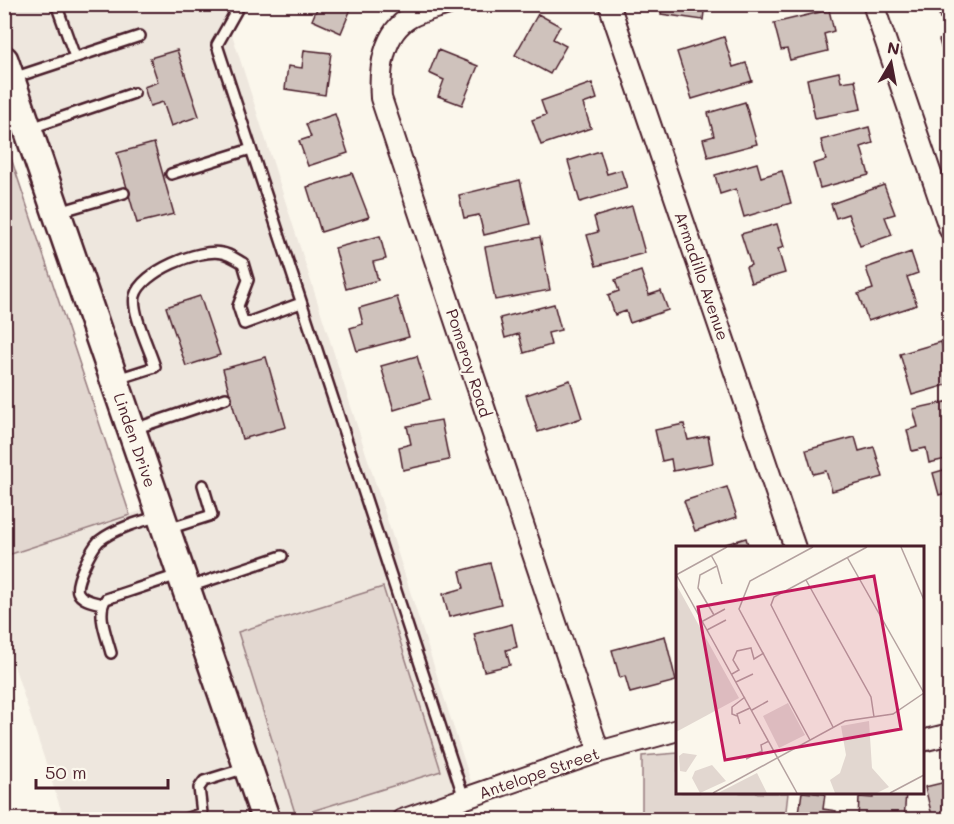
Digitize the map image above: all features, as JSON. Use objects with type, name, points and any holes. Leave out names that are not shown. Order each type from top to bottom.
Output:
[{"type":"street","name":"Pomeroy Road","points":[[448,4],[411,17],[391,39],[383,57],[379,76],[381,98],[599,752]]},
{"type":"street","name":"Armadillo Avenue","points":[[609,4],[794,546]]},
{"type":"street","points":[[873,4],[950,230]]},
{"type":"street","name":"Linden Drive","points":[[8,69],[266,819]]},
{"type":"street","name":"Antelope Street","points":[[402,819],[599,752],[676,731]]},
{"type":"street","points":[[924,740],[950,734]]},
{"type":"lane","points":[[56,4],[75,57]]},
{"type":"lane","points":[[240,4],[217,45],[464,798]]},
{"type":"lane","points":[[8,69],[75,57],[140,36]]},
{"type":"lane","points":[[28,129],[134,93]]},
{"type":"lane","points":[[171,174],[251,149]]},
{"type":"lane","points":[[57,213],[124,194]]},
{"type":"lane","points":[[115,380],[155,367],[134,306],[140,285],[164,267],[197,255],[220,252],[243,263],[248,280],[238,306],[244,324],[301,303]]},
{"type":"lane","points":[[132,430],[226,398]]},
{"type":"lane","points":[[102,604],[83,598],[78,593],[77,587],[88,556],[98,543],[136,522],[164,523],[212,515],[203,485]]},
{"type":"lane","points":[[111,653],[102,614],[102,604],[106,598],[282,556]]},
{"type":"lane","points":[[182,819],[202,813],[199,799],[200,788],[204,781],[248,767]]},
{"type":"shaded area","points":[[4,5],[237,5],[229,25],[479,807],[435,819],[276,819],[5,32]]},
{"type":"shaded area","points":[[4,137],[130,515],[5,556],[4,556]]},
{"type":"shaded area","points":[[149,508],[256,819],[64,819],[5,638],[4,556]]},
{"type":"shaded area","points":[[383,587],[441,771],[296,816],[238,632]]},
{"type":"shaded area","points":[[676,753],[676,794],[788,794],[785,819],[642,819],[642,756]]},
{"type":"building","points":[[319,4],[353,4],[341,33],[312,20]]},
{"type":"building","points":[[663,4],[705,4],[703,20],[661,14]]},
{"type":"building","points":[[937,4],[950,4],[950,16],[940,18]]},
{"type":"building","points":[[829,10],[834,31],[824,34],[828,51],[790,60],[787,49],[781,50],[774,23]]},
{"type":"building","points":[[538,14],[560,26],[553,39],[566,46],[550,74],[515,55]]},
{"type":"building","points":[[724,37],[733,67],[746,63],[752,81],[692,99],[677,52]]},
{"type":"building","points":[[950,37],[950,78],[939,40]]},
{"type":"building","points":[[177,50],[199,116],[171,126],[163,102],[150,106],[144,87],[158,82],[150,58]]},
{"type":"building","points":[[304,50],[331,53],[325,95],[285,89],[288,66],[302,68]]},
{"type":"building","points":[[438,50],[478,66],[462,105],[438,96],[444,80],[429,73]]},
{"type":"building","points":[[839,72],[841,82],[855,80],[861,109],[815,118],[807,79]]},
{"type":"building","points":[[592,83],[597,99],[583,104],[591,128],[541,145],[532,120],[546,115],[541,101]]},
{"type":"building","points":[[745,102],[757,144],[708,157],[703,139],[714,136],[708,113]]},
{"type":"building","points":[[335,114],[348,153],[308,166],[299,141],[311,137],[306,124]]},
{"type":"building","points":[[869,127],[873,143],[861,147],[869,175],[820,188],[813,164],[826,160],[821,140]]},
{"type":"building","points":[[154,143],[174,214],[137,223],[117,153]]},
{"type":"building","points":[[600,151],[607,174],[621,170],[627,188],[580,202],[568,161]]},
{"type":"building","points":[[757,163],[761,177],[782,171],[791,203],[744,217],[736,189],[720,194],[715,175]]},
{"type":"building","points":[[352,173],[369,217],[321,232],[307,187]]},
{"type":"building","points":[[520,180],[530,224],[484,235],[479,215],[464,218],[459,195]]},
{"type":"building","points":[[884,185],[895,214],[885,217],[892,235],[860,246],[848,214],[836,218],[831,204]]},
{"type":"building","points":[[632,206],[645,253],[596,266],[587,235],[598,232],[594,217]]},
{"type":"building","points":[[777,224],[784,247],[778,249],[785,273],[751,283],[746,267],[751,265],[741,234]]},
{"type":"building","points":[[380,236],[386,259],[373,262],[378,280],[346,289],[335,248]]},
{"type":"building","points":[[540,237],[550,290],[495,300],[485,247]]},
{"type":"building","points":[[911,252],[918,273],[907,277],[917,305],[868,321],[858,294],[873,289],[866,268]]},
{"type":"building","points":[[641,271],[649,295],[661,291],[668,310],[630,323],[626,311],[615,315],[608,295],[619,291],[615,280]]},
{"type":"building","points":[[200,296],[220,355],[186,366],[166,307]]},
{"type":"building","points":[[397,297],[409,337],[357,351],[350,328],[363,324],[359,308]]},
{"type":"building","points":[[554,304],[561,330],[548,333],[551,345],[524,353],[519,334],[505,338],[500,318]]},
{"type":"building","points":[[941,342],[950,368],[950,384],[912,395],[900,354]]},
{"type":"building","points":[[417,356],[430,399],[394,410],[381,366]]},
{"type":"building","points":[[266,357],[286,427],[242,439],[223,369]]},
{"type":"building","points":[[570,380],[582,418],[538,432],[526,395]]},
{"type":"building","points":[[950,401],[950,458],[929,463],[926,448],[912,451],[907,430],[918,427],[913,409]]},
{"type":"building","points":[[441,420],[449,460],[403,470],[399,447],[411,444],[407,426]]},
{"type":"building","points":[[684,424],[688,440],[708,436],[713,463],[673,471],[671,459],[662,461],[655,430]]},
{"type":"building","points":[[855,437],[859,451],[874,447],[883,477],[832,491],[826,471],[813,474],[806,450]]},
{"type":"building","points":[[950,468],[950,492],[939,495],[933,473]]},
{"type":"building","points":[[727,487],[737,517],[695,531],[684,501]]},
{"type":"building","points":[[746,538],[748,546],[720,546]]},
{"type":"building","points":[[490,563],[501,604],[449,617],[443,594],[464,588],[460,571]]},
{"type":"building","points":[[512,624],[517,647],[506,650],[510,665],[484,671],[474,634]]},
{"type":"building","points":[[665,636],[676,681],[630,693],[625,676],[620,678],[612,650]]},
{"type":"building","points":[[950,781],[950,820],[933,820],[925,787]]},
{"type":"building","points":[[802,794],[825,794],[823,809],[836,811],[835,820],[798,820]]},
{"type":"building","points":[[874,794],[906,794],[904,820],[858,820],[859,797],[873,798]]}]
